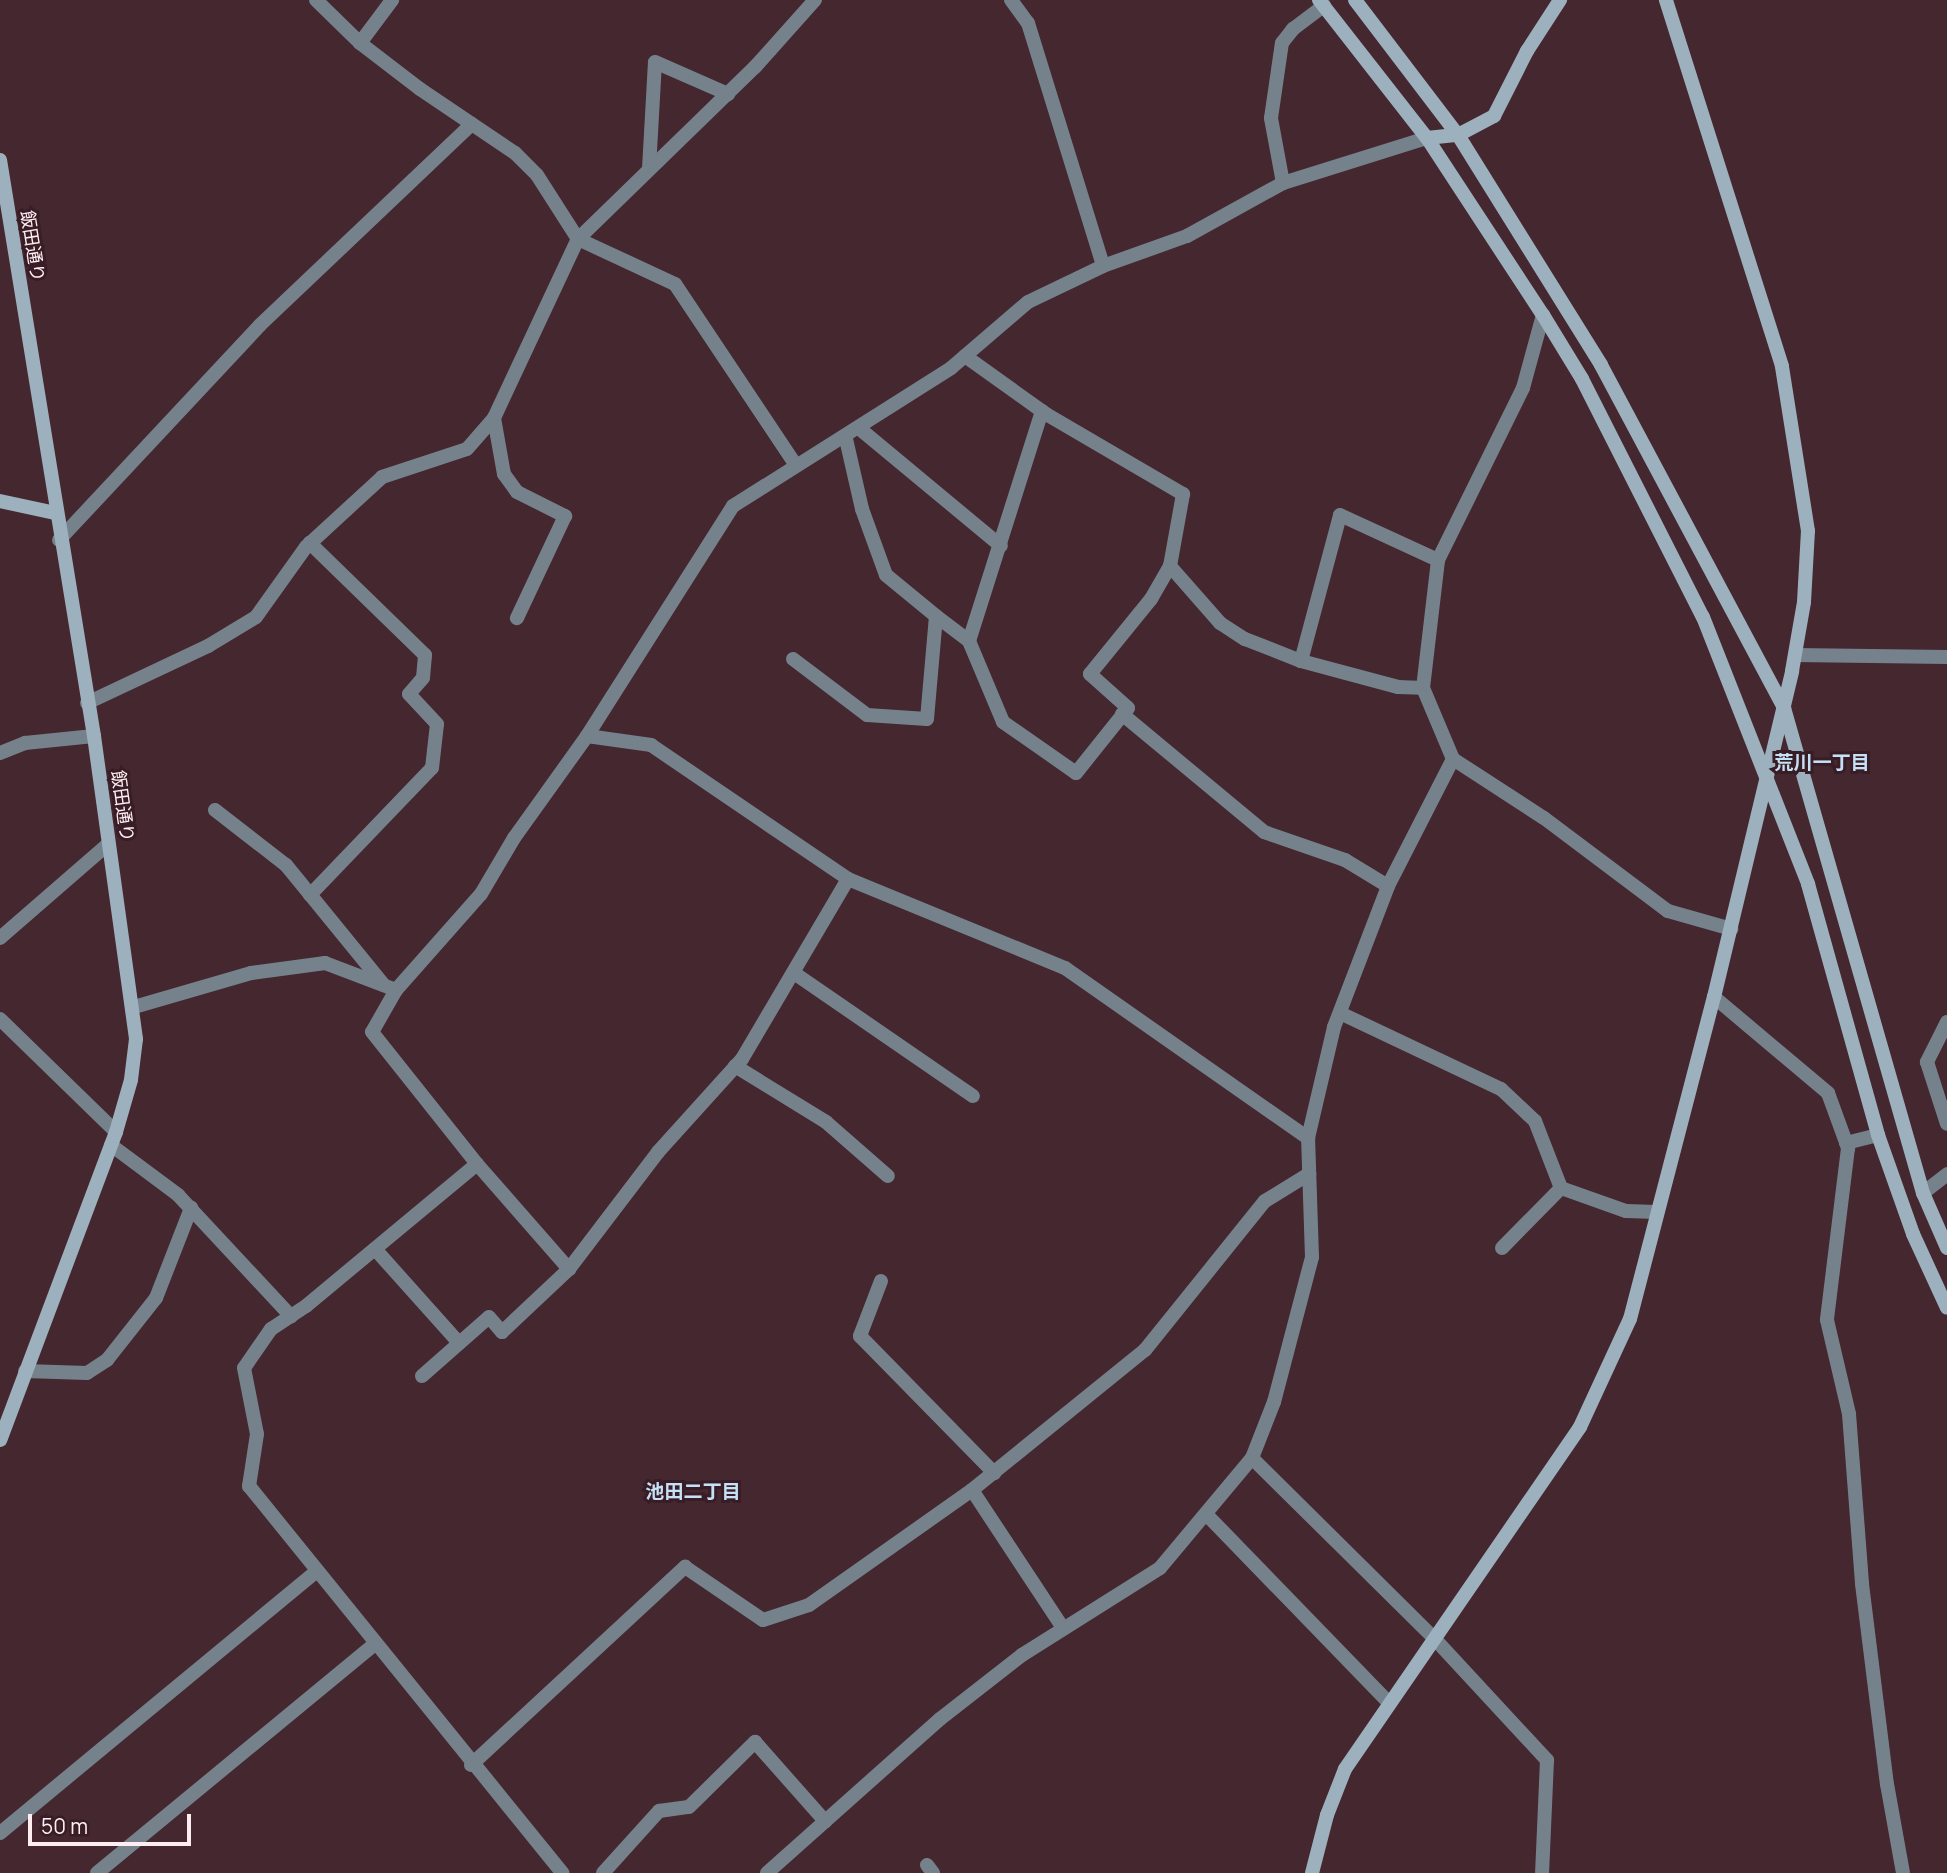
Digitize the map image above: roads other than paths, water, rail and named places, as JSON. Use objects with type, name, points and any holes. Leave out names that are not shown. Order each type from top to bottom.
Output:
[{"type":"street","points":[[316,0],[360,43],[515,153],[537,175],[578,239],[675,284],[795,464]]},
{"type":"street","points":[[360,43],[391,0]]},
{"type":"street","points":[[87,703],[208,646],[256,617],[310,543],[382,477],[467,449],[494,418],[578,239],[728,94],[815,0]]},
{"type":"street","points":[[1011,0],[1028,23],[1103,266]]},
{"type":"street","points":[[1355,0],[1458,135],[1601,365],[1784,708],[1923,1193],[1947,1248]]},
{"type":"street","points":[[569,1269],[477,1164],[372,1031],[390,988],[481,894],[514,838],[587,736],[733,506],[795,464],[846,439],[965,356],[1028,302],[1103,266],[1186,236],[1283,183],[1427,138],[1458,135],[1494,116],[1527,51],[1560,0]]},
{"type":"street","points":[[1312,1873],[1345,1769],[1388,1702],[1580,1427],[1630,1319],[1731,929],[1795,655],[1808,531],[1782,366],[1666,0]]},
{"type":"street","points":[[1283,183],[1271,118],[1282,43],[1293,29],[1322,3],[1427,138],[1583,379],[1703,617],[1767,771],[1808,884],[1878,1135],[1913,1234],[1947,1308]]},
{"type":"street","points":[[649,169],[655,62],[728,94]]},
{"type":"street","points":[[59,540],[260,325],[472,124]]},
{"type":"street","name":"飯田通り","points":[[0,160],[59,540],[94,736],[134,1007],[131,1080],[114,1138],[0,1440]]},
{"type":"street","points":[[1543,315],[1523,388],[1438,560],[1423,688],[1452,759],[1544,818],[1668,911],[1731,929]]},
{"type":"street","points":[[846,439],[862,509],[886,575],[969,641],[1003,722],[1076,773],[1128,708],[1090,674],[1151,599],[1170,566],[1183,494],[1042,411],[965,356]]},
{"type":"street","points":[[969,641],[1042,411]]},
{"type":"street","points":[[494,418],[504,474],[517,492],[565,516],[517,618]]},
{"type":"street","points":[[860,429],[1001,546]]},
{"type":"street","points":[[0,501],[55,513]]},
{"type":"street","points":[[1301,661],[1340,515],[1438,560]]},
{"type":"street","points":[[310,543],[425,655],[423,678],[410,694],[438,724],[432,768],[310,895]]},
{"type":"street","points":[[1170,566],[1220,623],[1245,639],[1301,661],[1398,687],[1423,688]]},
{"type":"street","points":[[793,659],[867,715],[927,719],[936,616]]},
{"type":"street","points":[[1795,655],[1947,657]]},
{"type":"street","points":[[1122,714],[1264,832],[1345,860],[1388,886]]},
{"type":"street","points":[[0,752],[25,743],[94,736]]},
{"type":"street","points":[[587,736],[651,745],[848,879],[1065,968],[1308,1138]]},
{"type":"street","points":[[766,1873],[940,1719],[1063,1628],[1160,1568],[1252,1458],[1274,1402],[1312,1257],[1308,1138],[1340,1013],[1388,886],[1452,759]]},
{"type":"street","points":[[215,810],[286,865],[390,988]]},
{"type":"street","points":[[0,938],[108,844]]},
{"type":"street","points":[[422,1376],[489,1317],[502,1332],[569,1269],[658,1152],[735,1066],[794,973],[848,879]]},
{"type":"street","points":[[134,1007],[251,973],[325,963],[390,988]]},
{"type":"street","points":[[794,973],[973,1096]]},
{"type":"street","points":[[1714,997],[1828,1093],[1846,1143],[1827,1320],[1849,1414],[1862,1584],[1887,1784],[1904,1873]]},
{"type":"street","points":[[1340,1013],[1502,1088],[1535,1121],[1561,1188],[1626,1211],[1656,1212]]},
{"type":"street","points":[[0,1019],[114,1138],[191,1208],[291,1316]]},
{"type":"street","points":[[1947,1022],[1927,1062],[1947,1124]]},
{"type":"street","points":[[735,1066],[826,1122],[888,1176]]},
{"type":"street","points":[[1846,1143],[1878,1135]]},
{"type":"street","points":[[477,1164],[375,1249],[271,1329],[244,1368],[257,1434],[249,1486],[471,1765],[562,1873]]},
{"type":"street","points":[[471,1765],[685,1567],[763,1620],[808,1605],[972,1490],[1145,1350],[1265,1201],[1309,1174]]},
{"type":"street","points":[[1923,1193],[1947,1174]]},
{"type":"street","points":[[1502,1248],[1561,1188]]},
{"type":"street","points":[[26,1371],[87,1373],[107,1360],[156,1298],[191,1208]]},
{"type":"street","points":[[375,1249],[459,1343]]},
{"type":"street","points":[[881,1281],[860,1336],[994,1473]]},
{"type":"street","points":[[1252,1458],[1433,1637],[1547,1760],[1542,1873]]},
{"type":"street","points":[[972,1490],[1063,1628]]},
{"type":"street","points":[[1206,1514],[1388,1702]]},
{"type":"street","points":[[0,1833],[317,1571]]},
{"type":"street","points":[[97,1873],[375,1644]]},
{"type":"street","points":[[603,1873],[659,1811],[689,1807],[755,1742],[825,1821]]},
{"type":"district","name":"荒川一丁目","points":[[1822,763]]},
{"type":"district","name":"池田二丁目","points":[[693,1492]]}]
